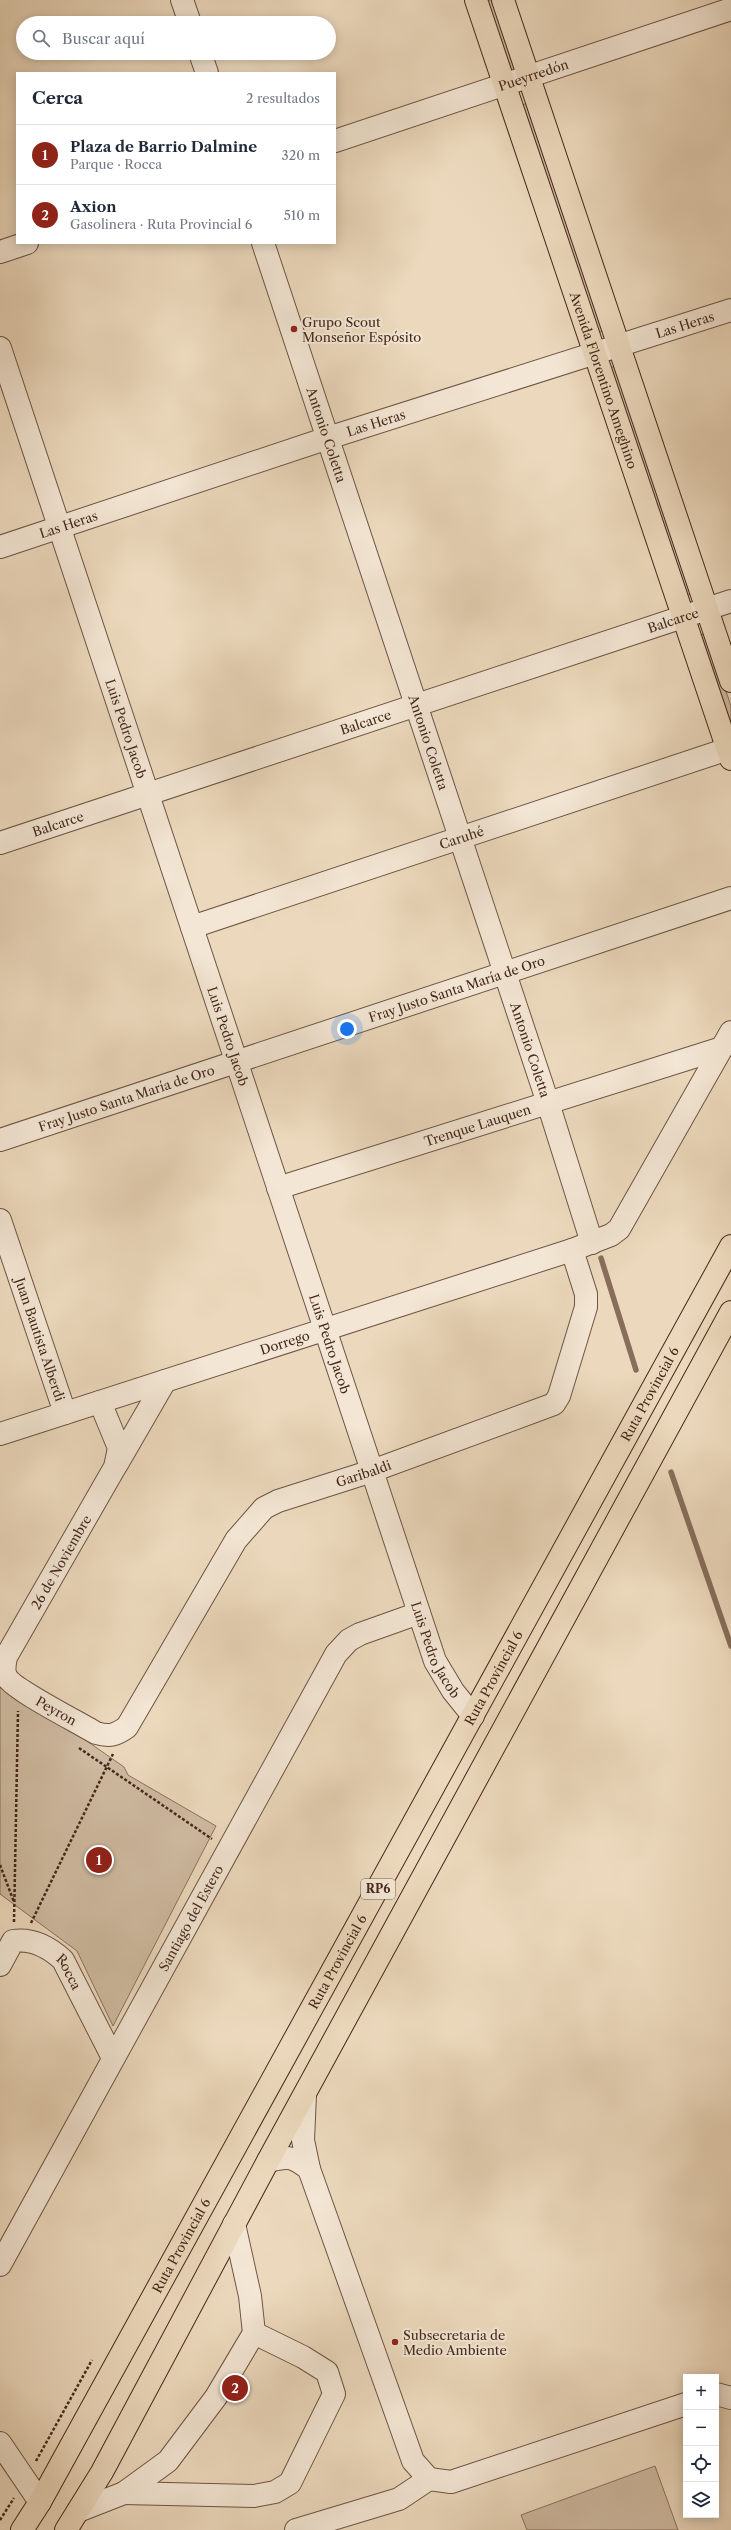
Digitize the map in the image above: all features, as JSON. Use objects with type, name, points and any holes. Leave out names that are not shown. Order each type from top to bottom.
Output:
[{"type":"main road","name":"Avenida Florentino Ameghino","points":[[476,0],[683,617],[730,752]]},
{"type":"main road","name":"Avenida Florentino Ameghino","points":[[503,0],[731,681]]},
{"type":"main road","name":"Ruta Provincial 6","points":[[22,2530],[40,2502],[731,1246]]},
{"type":"main road","name":"RP6","points":[[66,2530],[102,2472],[268,2161],[731,1312]]},
{"type":"street","points":[[182,0],[188,16]]},
{"type":"street","name":"Pueyrredón","points":[[336,141],[731,9]]},
{"type":"street","points":[[202,60],[207,72]]},
{"type":"street","points":[[0,252],[24,244]]},
{"type":"street","name":"Antonio Coletta","points":[[263,244],[548,1103],[582,1246]]},
{"type":"street","name":"Las Heras","points":[[0,548],[328,438],[731,310]]},
{"type":"street","name":"Luis Pedro Jacob","points":[[0,348],[435,1661],[453,1691],[473,1716]]},
{"type":"street","name":"Balcarce","points":[[0,843],[731,601]]},
{"type":"street","name":"Caruhé","points":[[192,927],[460,837],[730,752]]},
{"type":"street","name":"Fray Justo Santa María de Oro","points":[[0,1140],[731,898]]},
{"type":"street","name":"Trenque Lauquen","points":[[278,1188],[548,1103],[727,1040]]},
{"type":"street","name":"Trenque Lauquen","points":[[582,1246],[619,1229],[727,1040]]},
{"type":"street","name":"Juan Bautista Alberdi","points":[[0,1220],[65,1413]]},
{"type":"street","name":"Dorrego","points":[[0,1434],[582,1246]]},
{"type":"street","name":"Garibaldi","points":[[127,1727],[236,1540],[251,1521],[264,1508],[278,1500],[372,1471],[554,1404],[559,1396],[586,1307],[582,1246]]},
{"type":"street","name":"26 de Noviembre","points":[[6,1658],[165,1381]]},
{"type":"street","name":"26 de Noviembre","points":[[100,1402],[119,1448],[115,1467]]},
{"type":"street","name":"Santiago del Estero","points":[[0,2265],[336,1654],[349,1640],[360,1634],[419,1613]]},
{"type":"street","name":"Peyron","points":[[6,1658],[4,1668],[6,1676],[19,1688],[96,1733],[107,1736],[116,1735],[127,1727]]},
{"type":"street","points":[[0,1965],[18,1940]]},
{"type":"street","name":"Rocca","points":[[18,1940],[49,1948],[63,1960],[113,2058]]},
{"type":"street","points":[[305,2095],[303,2140],[309,2169],[413,2461],[429,2479],[451,2482],[683,2405]]},
{"type":"street","points":[[268,2161],[285,2157],[296,2158],[309,2169]]},
{"type":"street","points":[[78,2511],[124,2492],[168,2461],[216,2396],[254,2333],[250,2296],[234,2224]]},
{"type":"street","points":[[124,2492],[254,2496],[275,2492],[290,2483],[334,2394],[327,2372],[302,2357],[254,2333]]},
{"type":"street","points":[[719,2395],[731,2398]]},
{"type":"street","points":[[0,2442],[40,2502]]},
{"type":"street","points":[[296,2530],[399,2499],[429,2479]]},
{"type":"path","points":[[18,1940],[14,1904],[18,1706],[24,1711]]},
{"type":"path","points":[[18,1940],[127,1727]]},
{"type":"path","points":[[75,1745],[229,1851]]},
{"type":"path","points":[[0,1865],[14,1904]]},
{"type":"path","points":[[0,2520],[25,2480],[92,2360]]},
{"type":"shaded area","points":[[485,0],[494,0],[516,68],[513,71],[510,70]]},
{"type":"shaded area","points":[[524,104],[528,104],[603,330],[601,332],[598,332],[522,106]]},
{"type":"shaded area","points":[[612,367],[616,367],[691,593],[689,595],[686,595],[610,369]]},
{"type":"shaded area","points":[[702,634],[708,638],[731,706],[731,728],[699,637]]},
{"type":"shaded area","points":[[0,1680],[124,1767],[128,1775],[216,1826],[113,2026],[77,1951],[0,1894]]},
{"type":"shaded area","points":[[655,2466],[678,2530],[527,2530],[521,2515]]},
{"type":"waterway","points":[[601,1258],[636,1370]]},
{"type":"waterway","points":[[671,1472],[731,1646]]},
{"type":"place","name":"Grupo Scout Monseñor Espósito","points":[[294,329]]},
{"type":"place","name":"Plaza de Barrio Dalmine","points":[[99,1860]]},
{"type":"place","name":"Subsecretaria de Medio Ambiente","points":[[395,2342]]},
{"type":"place","name":"Axion","points":[[235,2388]]}]
